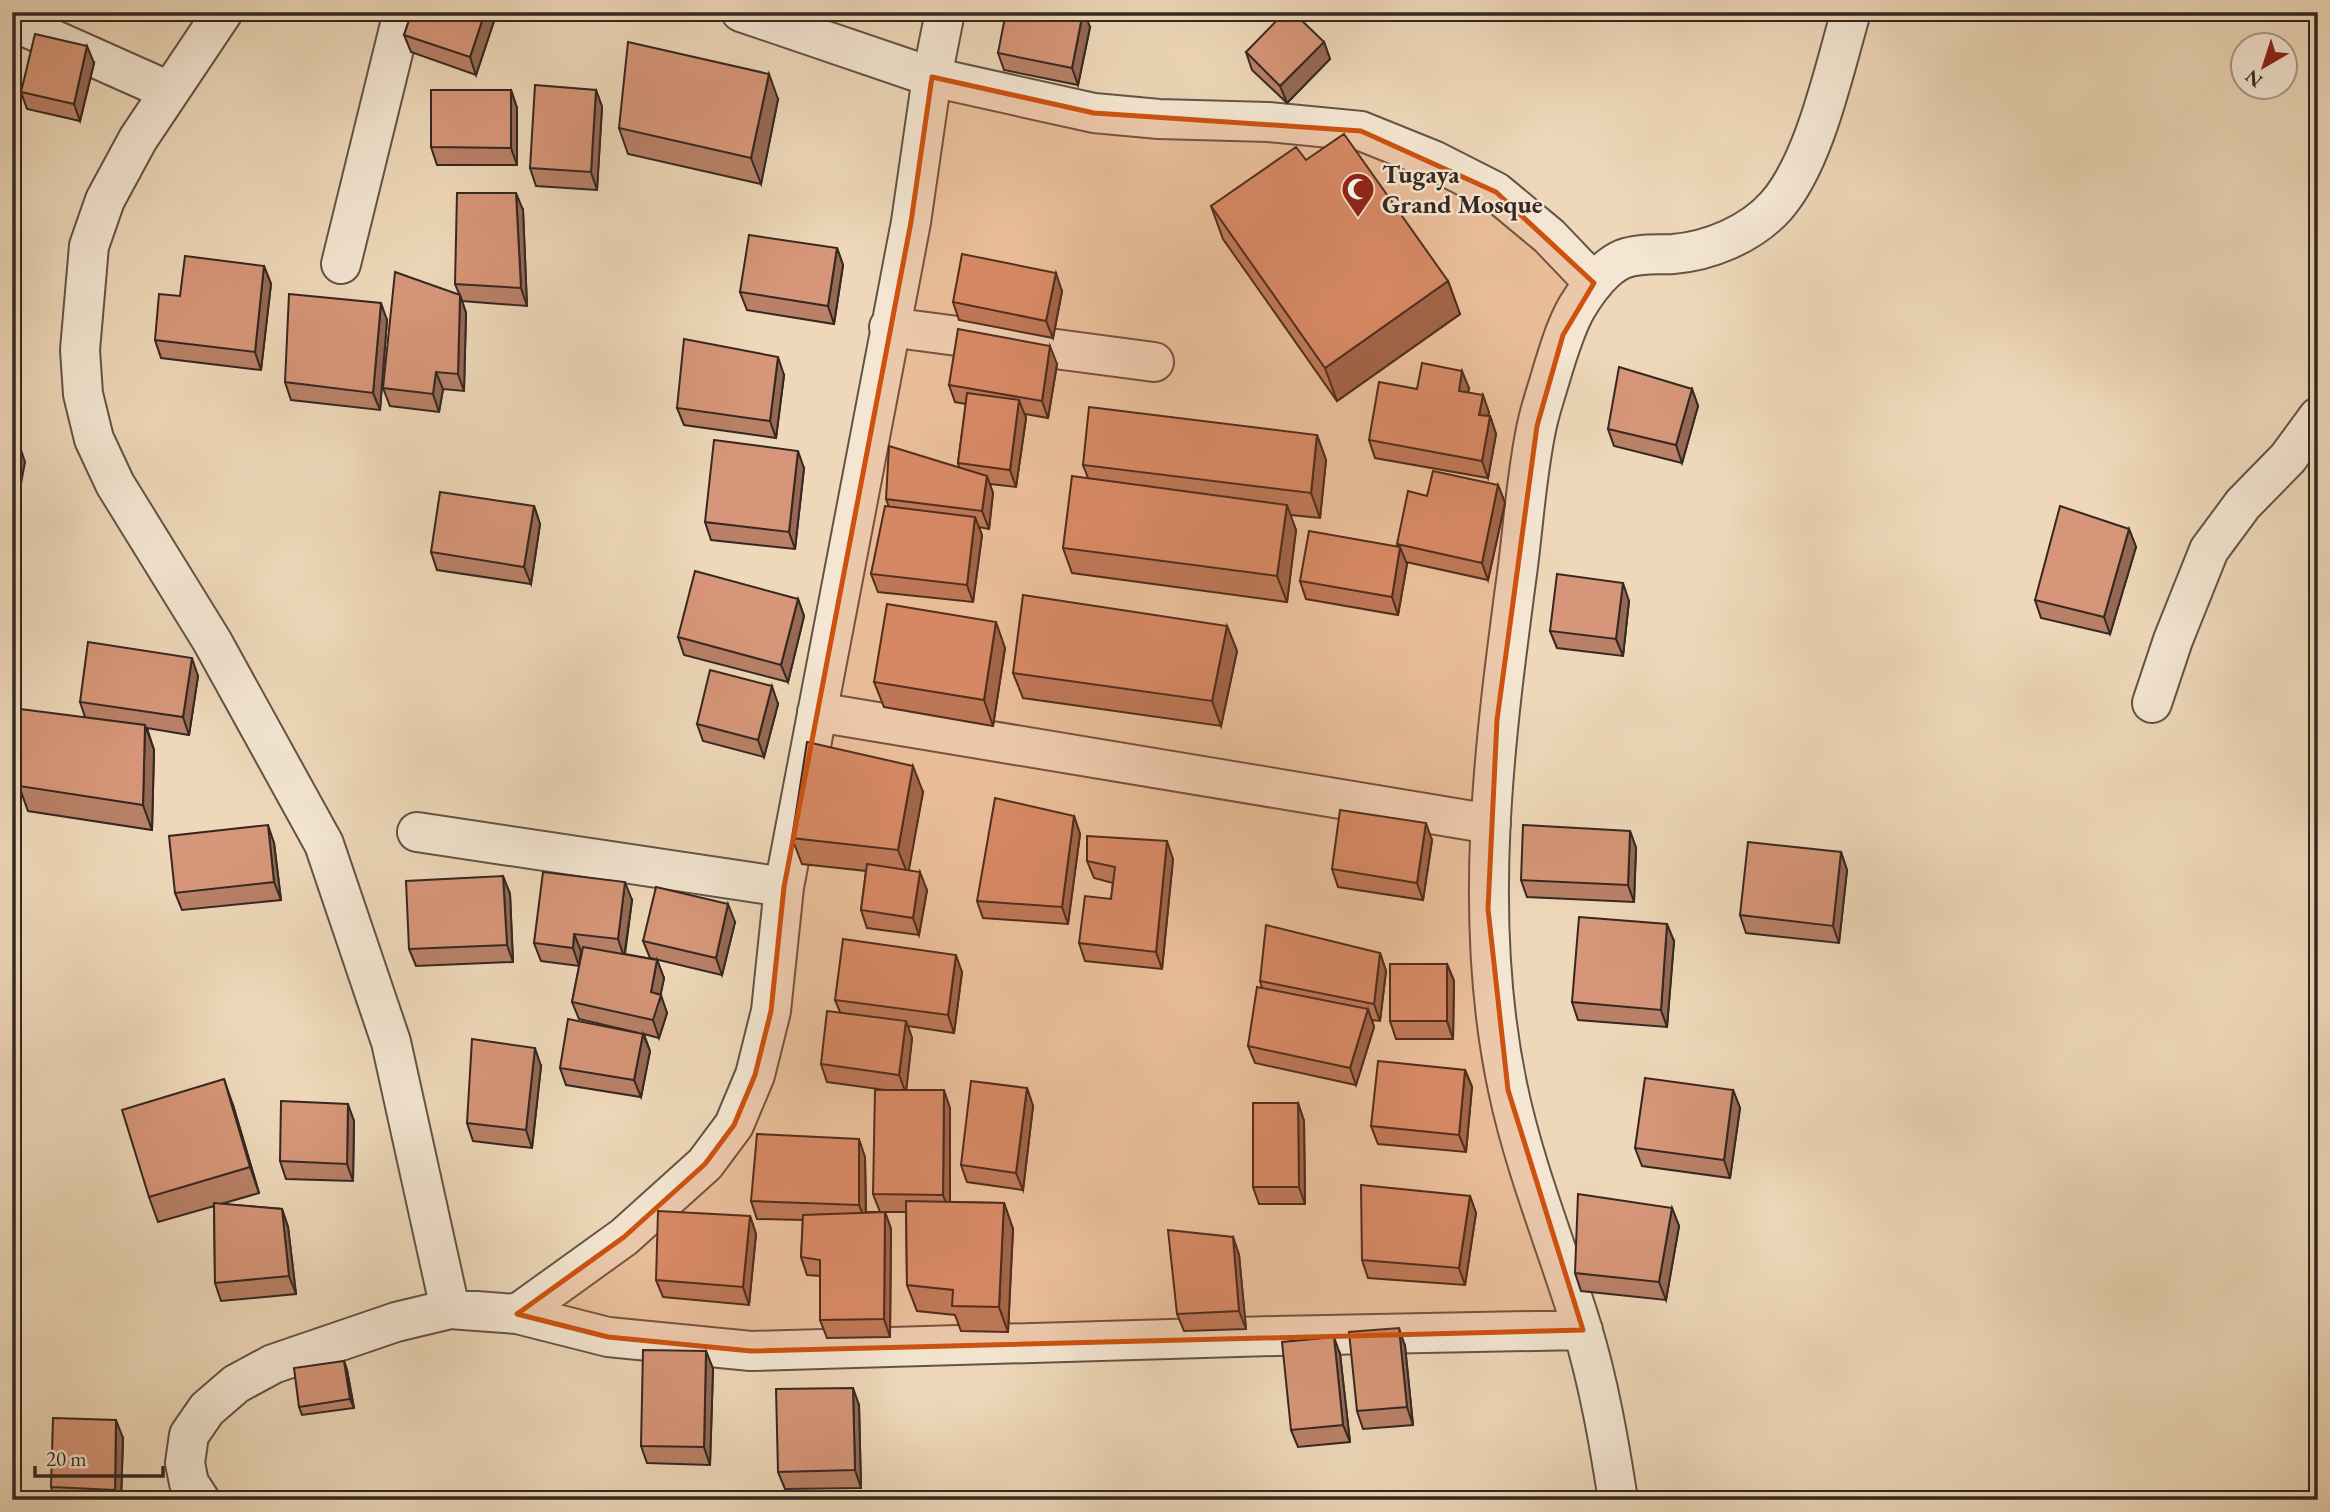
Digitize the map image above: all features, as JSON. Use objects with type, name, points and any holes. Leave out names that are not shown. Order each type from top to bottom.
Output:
[{"type":"street","points":[[223,12],[138,139],[112,188],[89,246],[80,350],[83,394],[94,439],[115,484],[212,641],[324,844],[391,1042],[450,1309]]},
{"type":"street","points":[[341,264],[403,12]]},
{"type":"street","points":[[741,12],[932,77],[1094,113],[1159,119],[1268,122],[1361,131],[1433,160],[1496,192],[1549,236],[1594,283]]},
{"type":"street","points":[[517,1314],[624,1237],[705,1164],[734,1125],[755,1076],[771,1011],[784,887],[911,222],[932,77],[945,12]]},
{"type":"street","points":[[1618,1500],[1604,1412],[1583,1330],[1508,1090],[1495,1011],[1488,909],[1497,720],[1536,426],[1563,335],[1577,307],[1594,283],[1612,265],[1638,255],[1675,254],[1707,248],[1744,232],[1773,209],[1791,188],[1818,123],[1851,12]]},
{"type":"street","points":[[12,21],[169,91]]},
{"type":"street","points":[[890,327],[1154,362]]},
{"type":"street","points":[[2152,703],[2209,550],[2243,504],[2288,458],[2318,417]]},
{"type":"street","points":[[817,712],[1491,824]]},
{"type":"street","points":[[417,832],[784,887]]},
{"type":"street","points":[[200,1500],[189,1483],[185,1462],[189,1435],[207,1409],[236,1384],[273,1364],[396,1322],[450,1309],[517,1314],[608,1337],[751,1351],[1583,1330]]},
{"type":"highlighted area","points":[[932,77],[1094,113],[1361,131],[1496,192],[1594,283],[1563,335],[1537,426],[1497,720],[1488,909],[1508,1090],[1583,1330],[751,1351],[608,1337],[517,1314],[624,1237],[705,1164],[734,1125],[755,1075],[771,1011],[784,887],[911,222]]},
{"type":"building","points":[[412,12],[485,12],[470,57],[404,35]]},
{"type":"building","points":[[1006,12],[1083,12],[1072,68],[998,53]]},
{"type":"building","points":[[1285,12],[1293,12],[1324,42],[1280,86],[1246,52]]},
{"type":"building","points":[[35,34],[87,46],[74,104],[21,92]]},
{"type":"building","points":[[628,42],[769,74],[751,158],[619,128]]},
{"type":"building","points":[[535,85],[596,90],[591,172],[530,168]]},
{"type":"building","points":[[431,90],[511,90],[511,148],[431,147]]},
{"type":"building","points":[[1344,134],[1448,281],[1325,368],[1211,206],[1296,147],[1306,160]]},
{"type":"building","points":[[457,193],[516,193],[521,288],[455,284]]},
{"type":"building","points":[[749,235],[837,248],[828,306],[740,292]]},
{"type":"building","points":[[962,254],[1056,273],[1046,321],[953,302]]},
{"type":"building","points":[[185,256],[264,266],[255,352],[155,340],[159,294],[180,296]]},
{"type":"building","points":[[395,272],[460,295],[458,374],[436,372],[433,394],[383,388]]},
{"type":"building","points":[[289,294],[381,303],[373,393],[285,382]]},
{"type":"building","points":[[958,329],[1050,346],[1042,401],[949,385]]},
{"type":"building","points":[[684,339],[778,357],[770,421],[677,408]]},
{"type":"building","points":[[1422,363],[1462,371],[1459,391],[1483,395],[1479,415],[1490,416],[1482,461],[1369,440],[1379,382],[1417,389]]},
{"type":"building","points":[[1619,367],[1692,389],[1676,445],[1608,429]]},
{"type":"building","points":[[967,393],[1019,400],[1010,470],[958,463]]},
{"type":"building","points":[[1089,407],[1317,435],[1311,493],[1083,465]]},
{"type":"building","points":[[714,440],[798,451],[789,532],[705,522]]},
{"type":"building","points":[[12,443],[19,444],[12,479]]},
{"type":"building","points":[[889,446],[987,476],[982,511],[886,499]]},
{"type":"building","points":[[1433,471],[1498,485],[1482,563],[1397,544],[1408,491],[1427,496]]},
{"type":"building","points":[[1072,476],[1287,505],[1277,576],[1063,548]]},
{"type":"building","points":[[440,492],[534,506],[524,567],[431,552]]},
{"type":"building","points":[[885,506],[975,517],[967,585],[871,574]]},
{"type":"building","points":[[2060,506],[2129,529],[2104,617],[2035,600]]},
{"type":"building","points":[[1309,531],[1400,547],[1392,597],[1300,581]]},
{"type":"building","points":[[695,571],[798,599],[781,665],[678,637]]},
{"type":"building","points":[[1557,574],[1623,583],[1616,639],[1550,631]]},
{"type":"building","points":[[1023,595],[1227,626],[1212,701],[1013,673]]},
{"type":"building","points":[[887,604],[996,622],[984,700],[874,682]]},
{"type":"building","points":[[88,642],[192,658],[183,717],[80,702]]},
{"type":"building","points":[[710,670],[772,686],[758,740],[697,724]]},
{"type":"building","points":[[20,709],[145,725],[143,805],[19,786]]},
{"type":"building","points":[[807,742],[913,766],[898,850],[792,838]]},
{"type":"building","points":[[995,798],[1074,816],[1062,907],[977,901]]},
{"type":"building","points":[[1340,810],[1426,823],[1417,883],[1332,869]]},
{"type":"building","points":[[268,825],[274,882],[175,893],[169,836]]},
{"type":"building","points":[[1523,825],[1630,831],[1628,885],[1521,880]]},
{"type":"building","points":[[1087,836],[1167,841],[1156,952],[1079,943],[1085,896],[1111,899],[1115,867],[1087,861]]},
{"type":"building","points":[[1748,842],[1841,852],[1833,926],[1740,915]]},
{"type":"building","points":[[867,864],[920,872],[913,918],[861,910]]},
{"type":"building","points":[[543,872],[625,882],[618,939],[574,934],[573,948],[534,943]]},
{"type":"building","points":[[503,876],[507,945],[409,949],[406,881]]},
{"type":"building","points":[[656,887],[728,904],[716,958],[643,941]]},
{"type":"building","points":[[1579,917],[1667,924],[1661,1010],[1572,1002]]},
{"type":"building","points":[[1266,925],[1380,953],[1374,1004],[1260,981]]},
{"type":"building","points":[[843,939],[956,955],[948,1015],[835,1000]]},
{"type":"building","points":[[583,947],[657,960],[651,992],[661,995],[653,1020],[572,1002]]},
{"type":"building","points":[[1390,964],[1447,964],[1447,1021],[1390,1021]]},
{"type":"building","points":[[1257,987],[1368,1009],[1350,1068],[1248,1046]]},
{"type":"building","points":[[827,1011],[906,1021],[899,1075],[821,1064]]},
{"type":"building","points":[[568,1019],[643,1034],[634,1080],[560,1068]]},
{"type":"building","points":[[472,1039],[535,1048],[526,1130],[467,1123]]},
{"type":"building","points":[[1378,1061],[1465,1070],[1459,1135],[1371,1126]]},
{"type":"building","points":[[1645,1078],[1733,1090],[1724,1160],[1635,1148]]},
{"type":"building","points":[[224,1079],[250,1167],[149,1197],[122,1110]]},
{"type":"building","points":[[971,1081],[1027,1088],[1016,1173],[961,1165]]},
{"type":"building","points":[[875,1090],[944,1090],[943,1195],[873,1194]]},
{"type":"building","points":[[281,1101],[348,1104],[347,1164],[280,1161]]},
{"type":"building","points":[[1253,1103],[1298,1103],[1299,1187],[1253,1187]]},
{"type":"building","points":[[757,1134],[859,1139],[859,1205],[751,1201]]},
{"type":"building","points":[[1361,1185],[1470,1196],[1459,1268],[1362,1260]]},
{"type":"building","points":[[1578,1194],[1672,1208],[1659,1282],[1575,1273]]},
{"type":"building","points":[[906,1201],[1004,1203],[999,1307],[952,1306],[953,1290],[907,1285]]},
{"type":"building","points":[[214,1203],[282,1209],[289,1276],[215,1283]]},
{"type":"building","points":[[658,1211],[750,1216],[743,1287],[656,1280]]},
{"type":"building","points":[[885,1212],[884,1319],[820,1320],[820,1260],[801,1257],[803,1215]]},
{"type":"building","points":[[1168,1230],[1233,1237],[1239,1311],[1177,1314]]},
{"type":"building","points":[[1399,1328],[1407,1407],[1357,1411],[1349,1332]]},
{"type":"building","points":[[1334,1337],[1343,1425],[1291,1430],[1282,1342]]},
{"type":"building","points":[[643,1350],[706,1351],[704,1447],[641,1446]]},
{"type":"building","points":[[344,1361],[350,1399],[299,1407],[294,1368]]},
{"type":"building","points":[[853,1388],[855,1470],[778,1472],[776,1389]]},
{"type":"building","points":[[53,1418],[116,1420],[115,1490],[51,1487]]},
{"type":"place","name":"Tugaya Grand Mosque","points":[[1358,219]]}]
